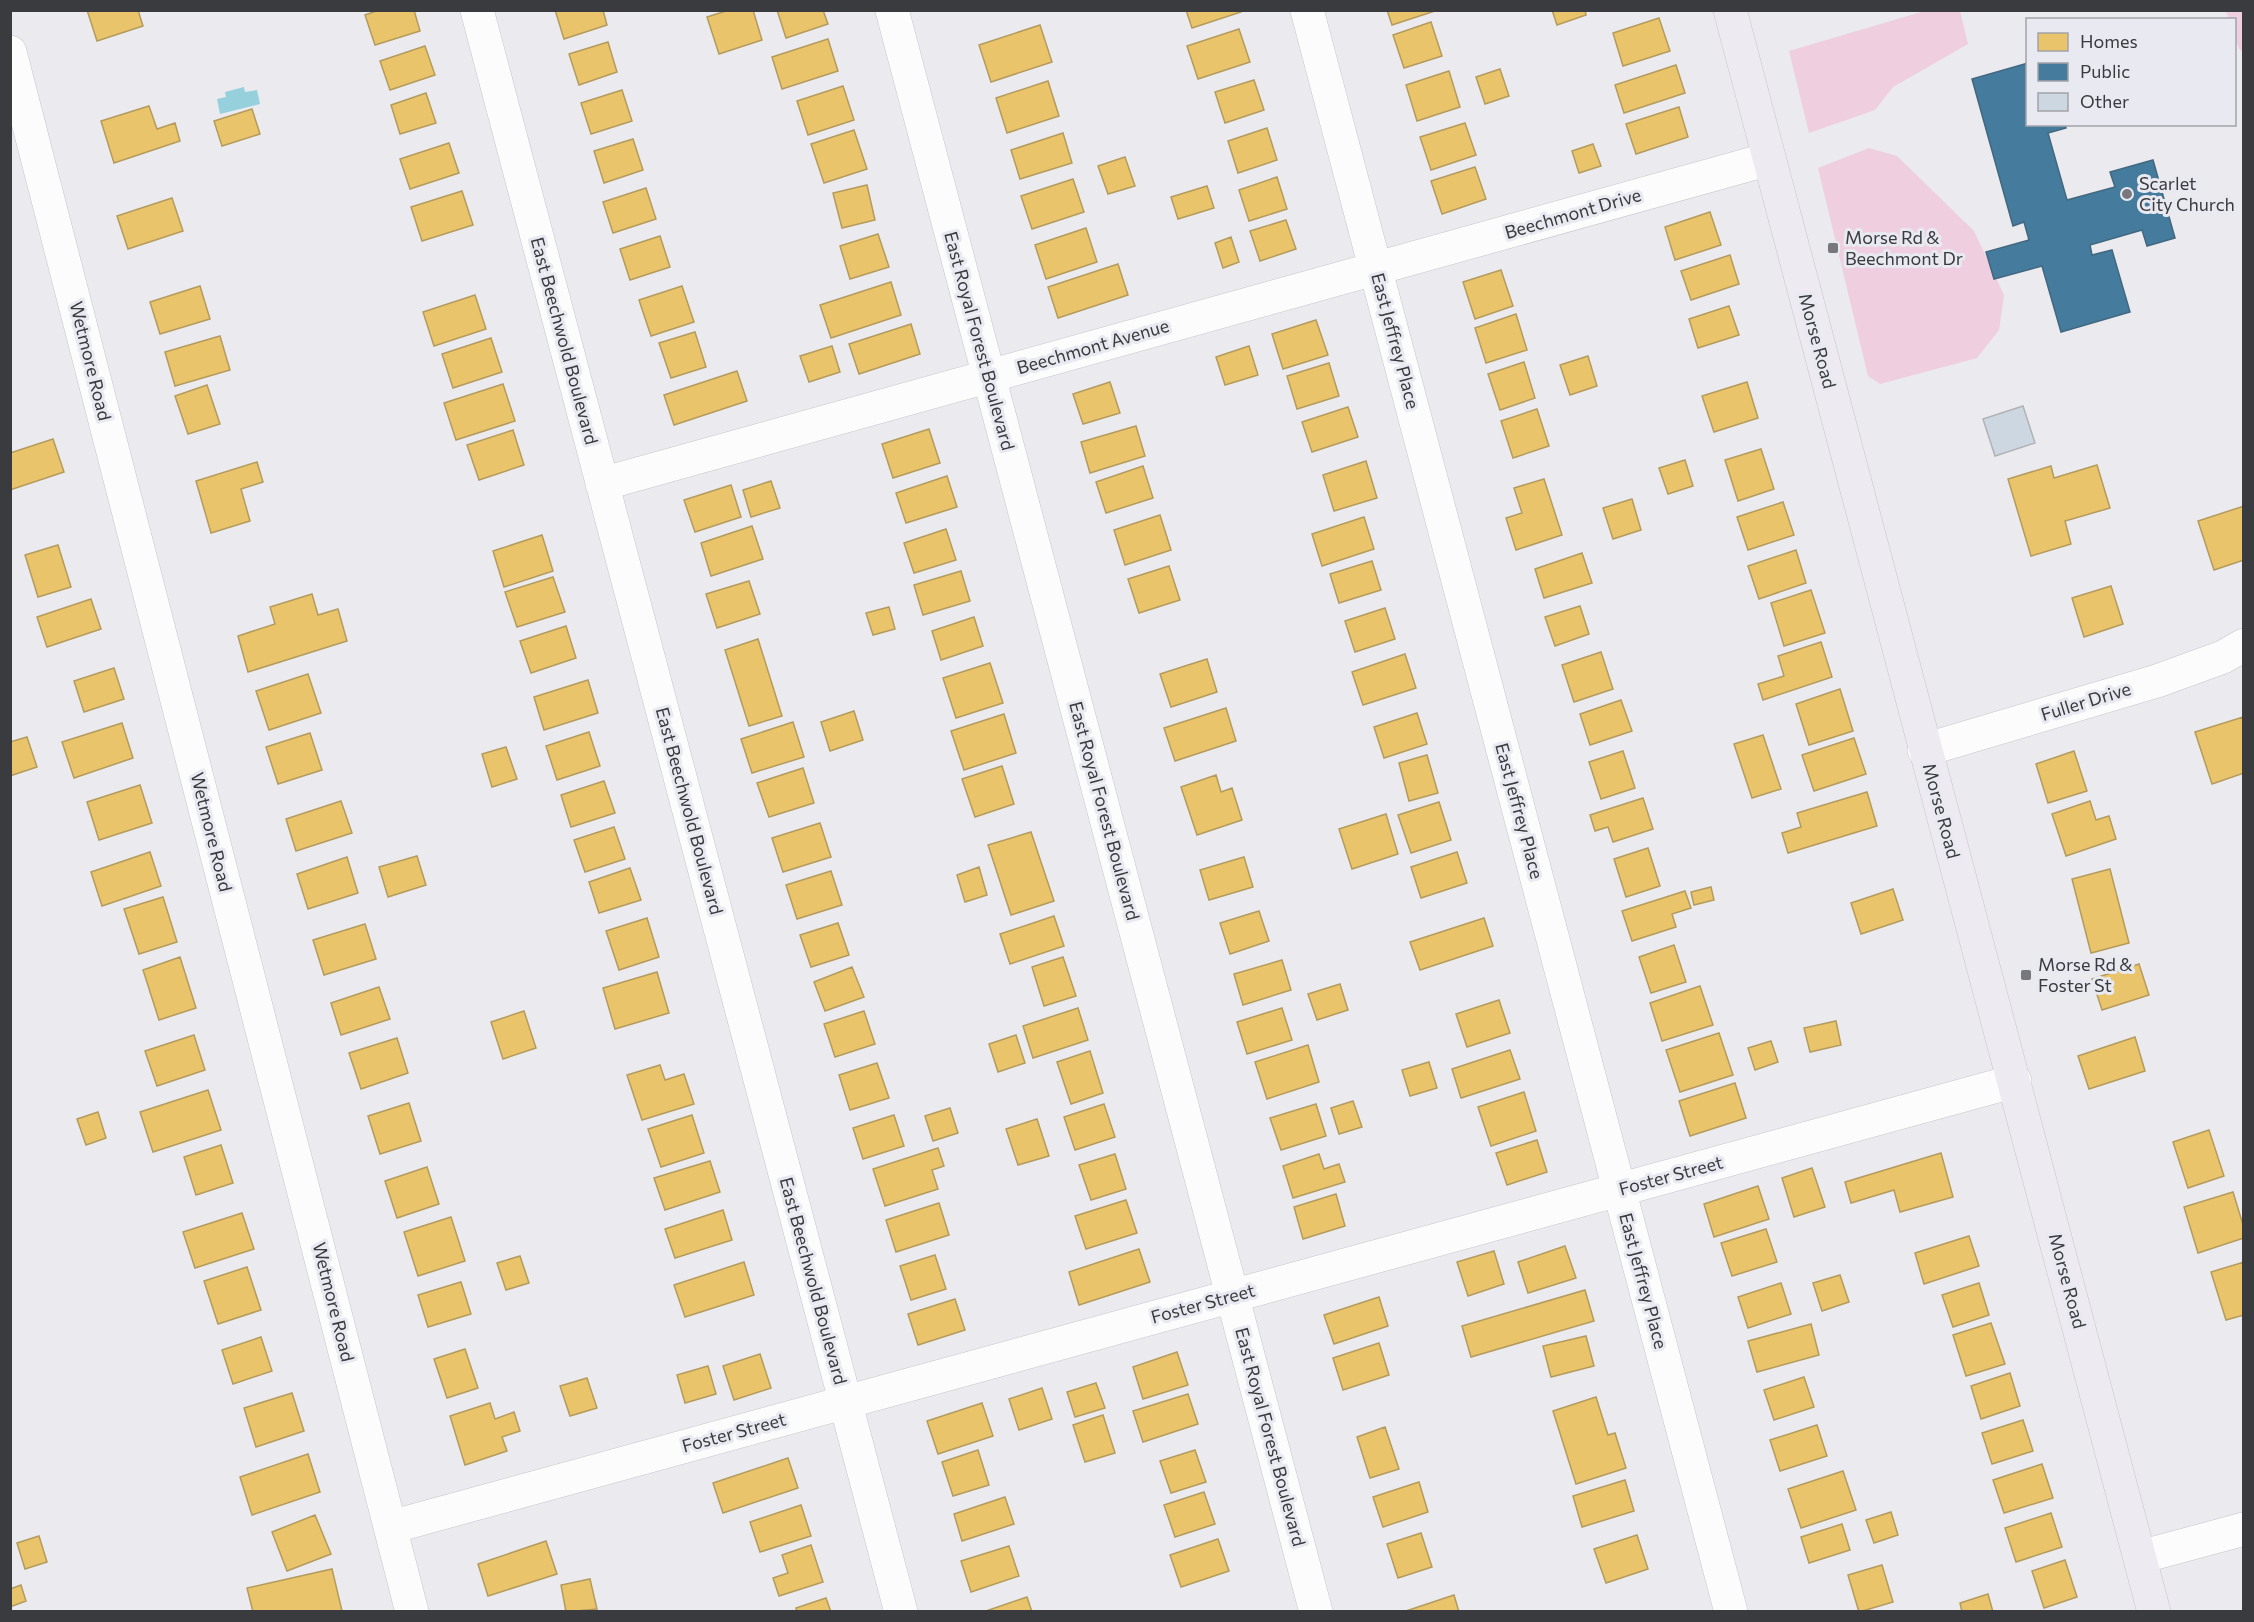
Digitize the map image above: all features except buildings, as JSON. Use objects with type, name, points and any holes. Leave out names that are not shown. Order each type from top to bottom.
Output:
[{"type":"main road","name":"Morse Road","points":[[1730,10],[1924,750],[2015,1081],[2154,1611]]},
{"type":"street","name":"East Beechwold Boulevard","points":[[477,10],[901,1611]]},
{"type":"street","name":"East Royal Forest Boulevard","points":[[892,10],[1316,1611]]},
{"type":"street","name":"East Jeffrey Place","points":[[1307,10],[1731,1611]]},
{"type":"street","name":"Wetmore Road","points":[[10,52],[412,1611]]},
{"type":"street","name":"Beechmont Drive","points":[[1376,268],[1769,159]]},
{"type":"street","name":"Beechmont Avenue","points":[[602,484],[1376,268]]},
{"type":"street","name":"Fuller Drive","points":[[1924,750],[2157,681],[2223,657],[2244,645]]},
{"type":"street","name":"Foster Street","points":[[391,1527],[2015,1081]]},
{"type":"street","points":[[2140,1557],[2244,1528]]},
{"type":"shaded area","points":[[1928,10],[1960,11],[1968,44],[1893,87],[1875,110],[1809,133],[1789,51]]},
{"type":"shaded area","points":[[2226,11],[2243,11],[2243,52],[2239,49],[2236,39],[2236,18],[2229,18]]},
{"type":"shaded area","points":[[1869,148],[1897,156],[1974,231],[2004,295],[1999,330],[1977,358],[1880,384],[1868,376],[1818,168]]},
{"type":"water","points":[[244,87],[245,92],[257,90],[260,104],[220,114],[217,99],[226,97],[225,92]]},
{"type":"place","name":"Scarlet City Church","points":[[2127,194]]},
{"type":"place","name":"Morse Rd & Beechmont Dr","points":[[1833,248]]},
{"type":"place","name":"Morse Rd & Foster St","points":[[2026,975]]}]
